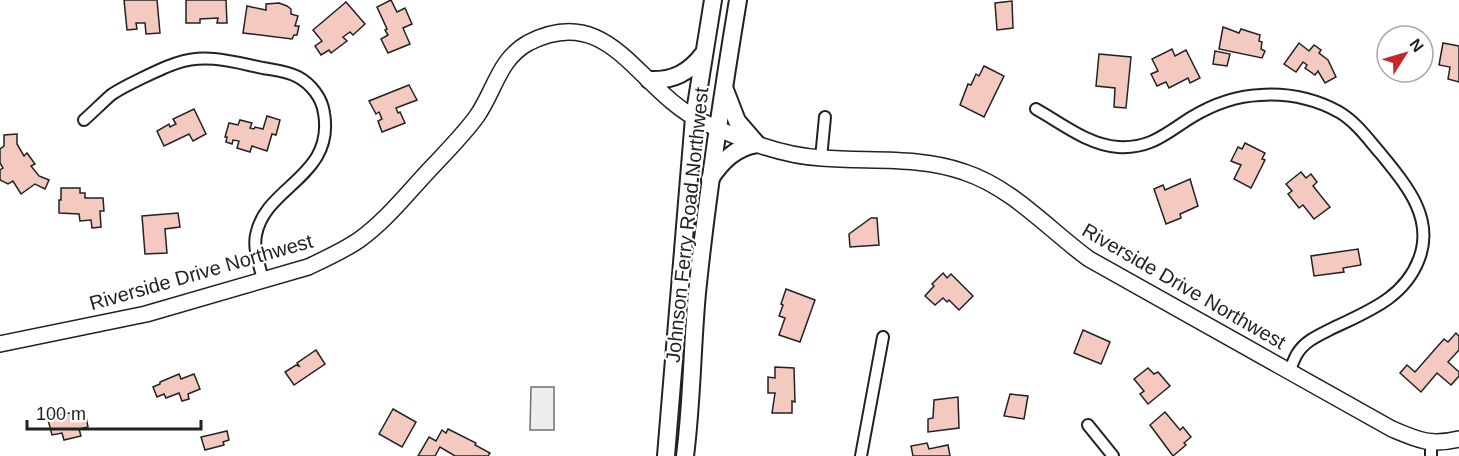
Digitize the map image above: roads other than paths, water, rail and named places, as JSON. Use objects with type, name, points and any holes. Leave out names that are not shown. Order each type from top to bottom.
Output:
[{"type":"main road","name":"Johnson Ferry Road Northwest","points":[[666,456],[694,118],[713,0]]},
{"type":"main road","name":"Johnson Ferry Road Northwest","points":[[685,456],[697,293],[716,128],[738,0]]},
{"type":"main road","points":[[649,80],[660,81],[677,77],[693,66],[704,53]]},
{"type":"main road","points":[[710,180],[722,163],[732,154],[757,143],[733,115],[723,86]]},
{"type":"street","name":"Riverside Drive Northwest","points":[[0,344],[146,314],[308,267],[331,257],[359,240],[384,219],[470,125],[489,96],[505,62],[518,49],[542,35],[569,30],[589,32],[612,45],[665,96],[694,118],[757,143],[801,156],[913,161],[964,172],[986,182],[1029,209],[1063,240],[1089,259],[1392,429],[1419,441],[1431,450],[1459,439]]},
{"type":"street","points":[[84,120],[114,93],[176,63],[199,58],[219,58],[286,73],[308,84],[318,96],[324,110],[326,123],[324,144],[316,160],[268,210],[260,223],[255,247],[263,280]]},
{"type":"street","points":[[1036,109],[1089,139],[1118,147],[1138,146],[1153,142],[1210,107],[1259,94],[1289,95],[1317,102],[1341,113],[1360,129],[1407,186],[1415,200],[1423,229],[1420,257],[1411,277],[1396,294],[1380,305],[1311,339],[1297,353],[1290,370]]},
{"type":"street","points":[[821,158],[825,117]]},
{"type":"street","points":[[861,456],[883,337]]},
{"type":"street","points":[[1088,425],[1113,456]]}]
